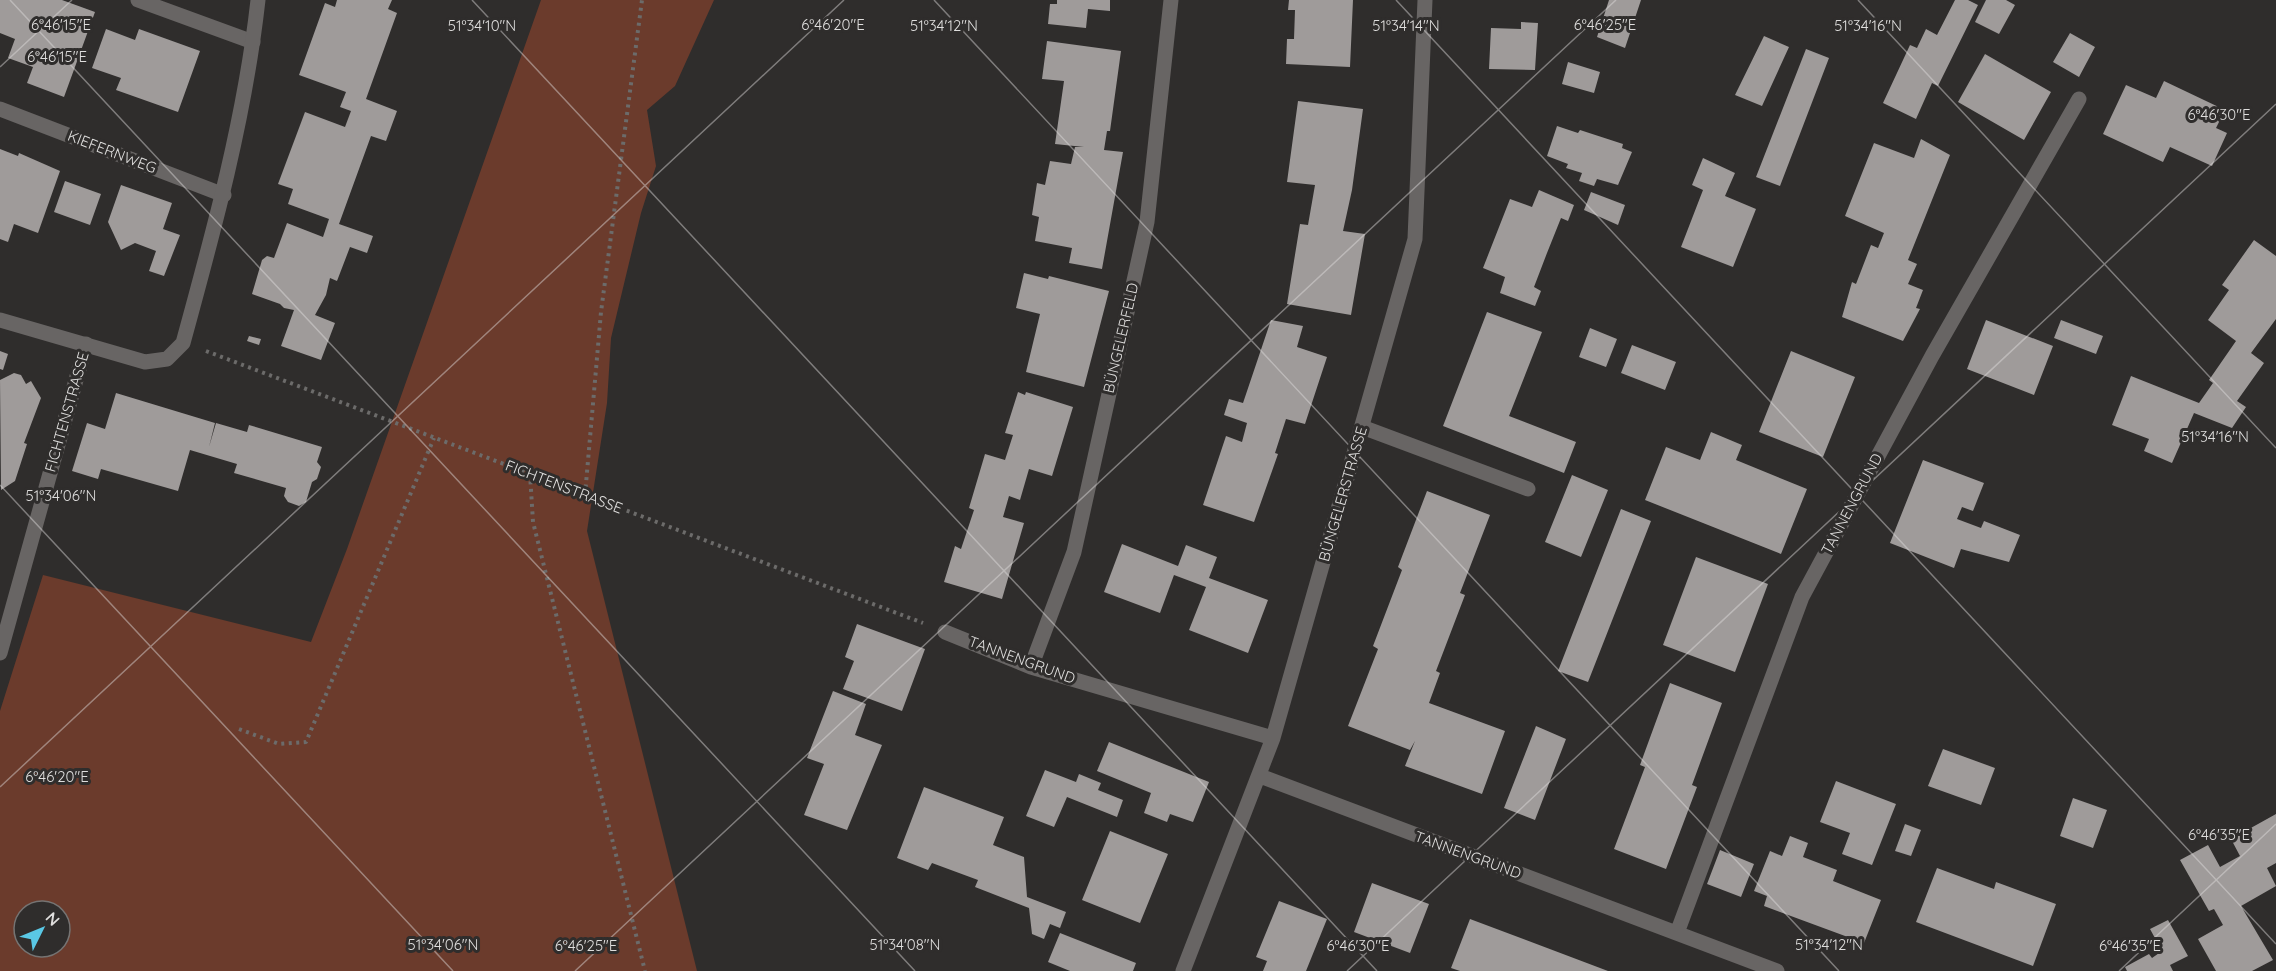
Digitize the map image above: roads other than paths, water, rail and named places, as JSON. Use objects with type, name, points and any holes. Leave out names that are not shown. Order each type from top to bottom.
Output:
[{"type":"street","points":[[138,0],[253,42]]},
{"type":"street","points":[[224,195],[253,42],[258,0]]},
{"type":"street","name":"BÜNGELERFELD","points":[[1031,667],[1074,552],[1147,222],[1171,0]]},
{"type":"street","name":"BÜNGELERSTRASSE","points":[[1183,971],[1260,777],[1273,738],[1415,239],[1425,0]]},
{"type":"street","name":"TANNENGRUND","points":[[1677,933],[1802,597],[1932,356],[2079,99]]},
{"type":"street","name":"KIEFERNWEG","points":[[0,109],[224,195]]},
{"type":"street","name":"FICHTENSTRASSE","points":[[0,320],[145,362],[167,359],[183,343],[224,195]]},
{"type":"street","name":"FICHTENSTRASSE","points":[[0,653],[86,344]]},
{"type":"street","points":[[1362,427],[1528,489]]},
{"type":"street","name":"TANNENGRUND","points":[[945,632],[1031,667],[1273,738]]},
{"type":"street","name":"TANNENGRUND","points":[[1260,777],[1777,971]]}]
